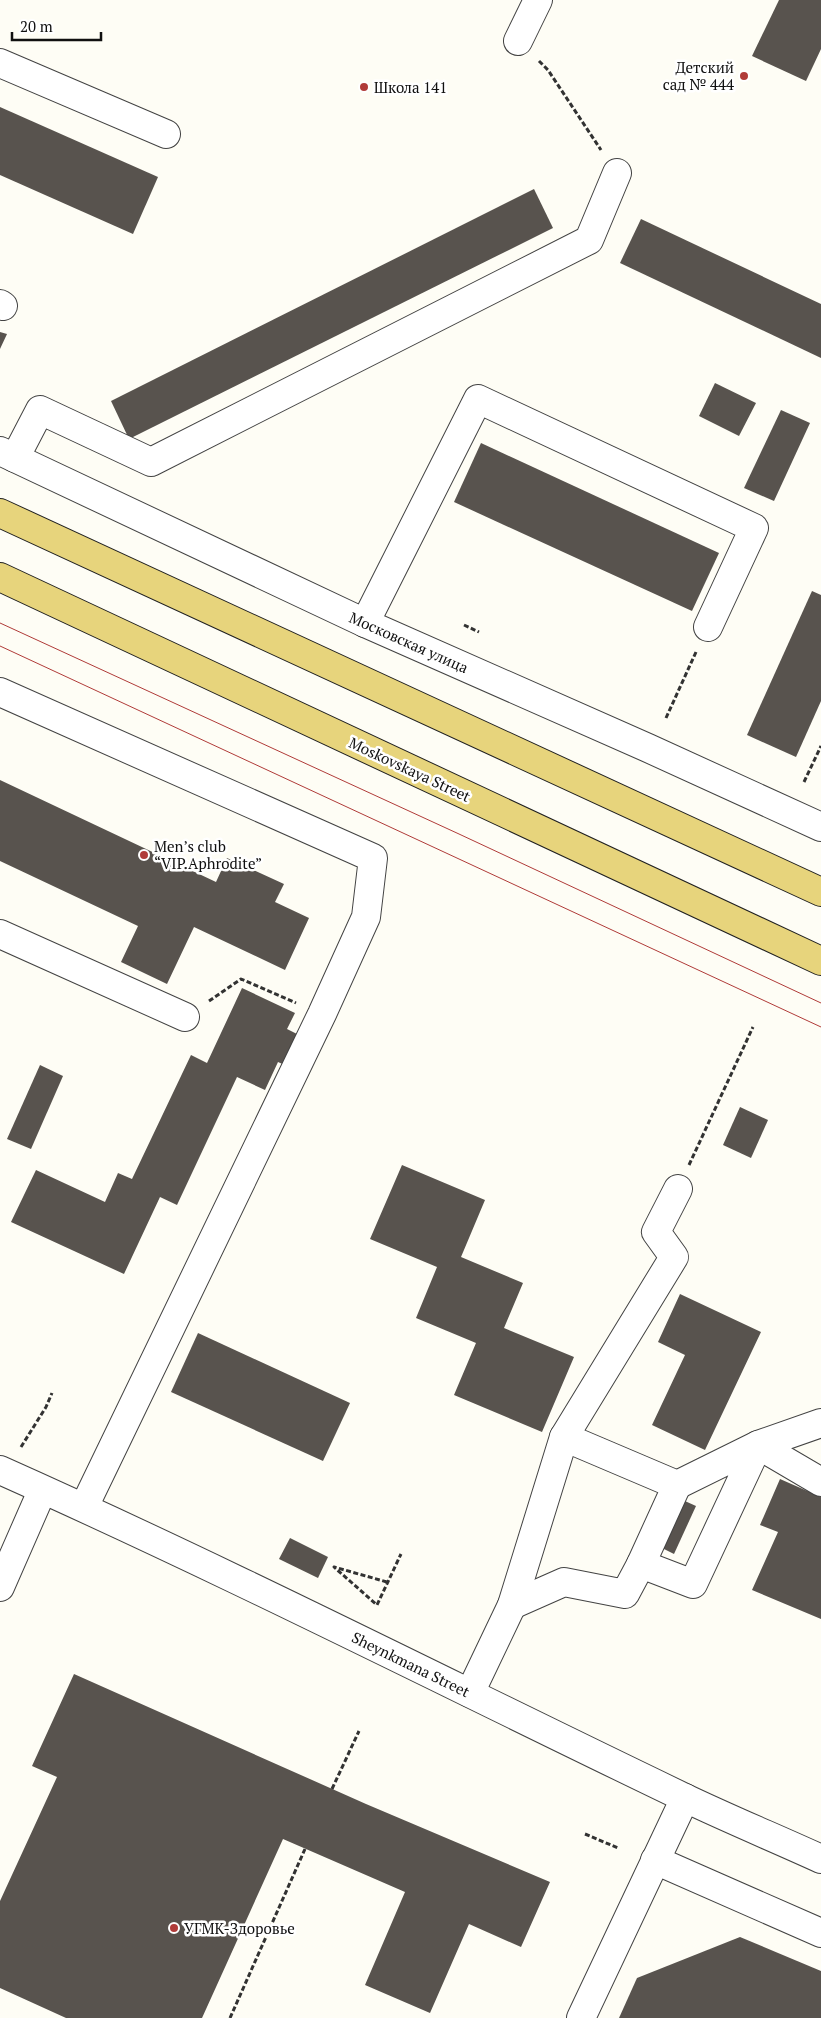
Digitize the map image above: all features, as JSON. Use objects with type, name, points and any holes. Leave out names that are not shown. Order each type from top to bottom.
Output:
[{"type":"main road","points":[[0,513],[821,892]]},
{"type":"main road","name":"Moskovskaya Street","points":[[0,577],[821,961]]},
{"type":"street","points":[[518,41],[538,0]]},
{"type":"street","points":[[0,63],[166,134]]},
{"type":"street","points":[[8,455],[40,410],[151,462],[590,240],[617,173]]},
{"type":"street","points":[[365,623],[478,399],[754,528],[708,626]]},
{"type":"street","name":"Московская улица","points":[[8,455],[365,623],[821,827]]},
{"type":"street","points":[[0,692],[373,858],[366,917],[322,1014],[84,1507]]},
{"type":"street","points":[[0,934],[185,1017]]},
{"type":"street","points":[[470,1693],[512,1605],[564,1437],[674,1258],[656,1232],[678,1189]]},
{"type":"street","points":[[512,1605],[564,1582],[624,1594],[641,1564],[677,1485],[758,1445],[821,1423]]},
{"type":"street","points":[[564,1437],[677,1485]]},
{"type":"street","points":[[758,1445],[821,1482]]},
{"type":"street","points":[[641,1564],[693,1584],[758,1445]]},
{"type":"street","name":"Sheynkmana Street","points":[[0,1470],[42,1491],[84,1507],[301,1610],[685,1798],[821,1859]]},
{"type":"street","points":[[2,1580],[42,1491]]},
{"type":"street","points":[[581,2018],[685,1798]]},
{"type":"street","points":[[655,1860],[821,1933]]},
{"type":"path","points":[[541,64],[548,70],[617,173]]},
{"type":"path","points":[[464,625],[479,632]]},
{"type":"path","points":[[666,718],[708,626]]},
{"type":"path","points":[[804,782],[821,746]]},
{"type":"path","points":[[185,1017],[241,979],[322,1014]]},
{"type":"path","points":[[678,1189],[753,1027]]},
{"type":"path","points":[[21,1447],[46,1407],[52,1393]]},
{"type":"path","points":[[387,1582],[334,1567],[377,1605],[401,1554]]},
{"type":"path","points":[[332,1789],[358,1731]]},
{"type":"path","points":[[585,1834],[618,1848]]},
{"type":"path","points":[[230,2018],[305,1849]]},
{"type":"building","points":[[779,0],[821,0],[821,49],[806,81],[752,56]]},
{"type":"building","points":[[0,107],[158,177],[133,234],[0,175]]},
{"type":"building","points":[[534,189],[553,228],[129,439],[111,401]]},
{"type":"building","points":[[641,219],[821,304],[821,358],[620,263]]},
{"type":"building","points":[[0,332],[7,334],[0,349]]},
{"type":"building","points":[[715,383],[756,403],[739,436],[699,416]]},
{"type":"building","points":[[781,410],[810,423],[774,501],[744,488]]},
{"type":"building","points":[[481,443],[719,553],[692,611],[454,502]]},
{"type":"building","points":[[812,591],[821,595],[821,701],[796,757],[747,735]]},
{"type":"building","points":[[0,780],[216,882],[227,858],[284,884],[275,902],[309,918],[285,970],[194,927],[167,984],[121,962],[138,926],[0,861]]},
{"type":"building","points":[[242,988],[295,1013],[287,1029],[303,1037],[289,1067],[278,1062],[265,1090],[237,1077],[177,1205],[160,1197],[124,1274],[11,1222],[36,1170],[105,1202],[118,1173],[132,1179],[191,1055],[207,1063]]},
{"type":"building","points":[[40,1065],[63,1076],[31,1149],[7,1139]]},
{"type":"building","points":[[740,1107],[768,1120],[751,1158],[723,1145]]},
{"type":"building","points":[[402,1165],[485,1200],[461,1257],[523,1283],[504,1328],[574,1357],[542,1432],[454,1395],[476,1343],[416,1318],[437,1267],[370,1239]]},
{"type":"building","points":[[680,1294],[761,1332],[705,1450],[652,1425],[685,1355],[658,1342]]},
{"type":"building","points":[[198,1333],[350,1403],[323,1461],[171,1392]]},
{"type":"building","points":[[780,1479],[821,1497],[821,1619],[752,1590],[778,1532],[760,1525]]},
{"type":"building","points":[[676,1497],[696,1506],[674,1554],[654,1544]]},
{"type":"building","points":[[290,1538],[328,1557],[318,1578],[279,1559]]},
{"type":"building","points":[[74,1674],[366,1804],[550,1882],[521,1947],[469,1924],[430,2013],[365,1985],[405,1892],[283,1839],[202,2018],[66,2018],[0,1988],[0,1901],[57,1777],[32,1766]]},
{"type":"building","points":[[740,1937],[821,1971],[821,2018],[619,2018],[637,1978]]},
{"type":"tram line","points":[[0,623],[821,1003]]},
{"type":"tram line","points":[[0,646],[821,1027]]},
{"type":"place","name":"Детский сад № 444","points":[[744,76]]},
{"type":"place","name":"Школа 141","points":[[364,87]]},
{"type":"place","name":"Men’s club “VIP.Aphrodite”","points":[[144,855]]},
{"type":"place","name":"УГМК-Здоровье","points":[[174,1928]]}]
